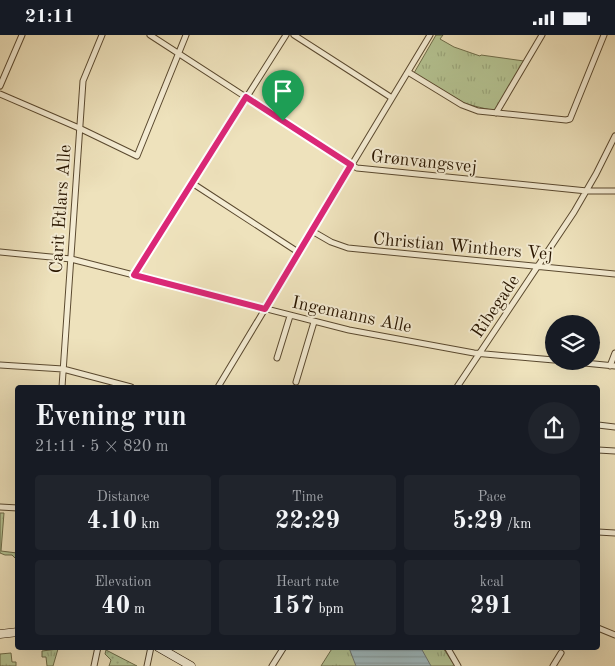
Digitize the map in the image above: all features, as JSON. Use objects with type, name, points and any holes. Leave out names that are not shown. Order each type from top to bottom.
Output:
[{"type":"street","points":[[0,86],[22,35]]},
{"type":"street","name":"Carit Etlars Alle","points":[[62,385],[79,128],[84,81],[102,35]]},
{"type":"street","name":"Grønvangsvej","points":[[150,35],[360,169],[587,191],[615,191]]},
{"type":"street","points":[[0,95],[79,128],[138,156],[186,35]]},
{"type":"street","points":[[134,275],[286,35]]},
{"type":"street","points":[[294,35],[392,98]]},
{"type":"street","points":[[219,385],[298,251],[312,231],[430,35]]},
{"type":"street","points":[[496,113],[542,35]]},
{"type":"street","points":[[408,72],[462,105],[478,111],[561,120],[570,119],[603,35]]},
{"type":"street","name":"Ribegade","points":[[458,385],[587,191],[615,136]]},
{"type":"street","points":[[192,183],[298,251]]},
{"type":"street","name":"Christian Winthers Vej","points":[[312,231],[348,248],[615,274]]},
{"type":"street","name":"Ingemanns Alle","points":[[0,252],[71,259],[349,330],[480,353],[545,359]]},
{"type":"street","points":[[277,358],[290,316]]},
{"type":"street","points":[[296,382],[314,322]]},
{"type":"street","points":[[600,365],[613,366],[615,353]]},
{"type":"street","points":[[0,365],[63,369],[123,385]]},
{"type":"street","points":[[600,425],[615,427]]},
{"type":"street","points":[[600,450],[615,451]]},
{"type":"street","points":[[0,507],[15,508]]},
{"type":"street","points":[[600,532],[615,533]]},
{"type":"street","points":[[600,629],[615,635]]},
{"type":"street","points":[[0,633],[15,632]]},
{"type":"street","points":[[94,666],[97,650]]},
{"type":"street","points":[[146,666],[150,650]]},
{"type":"street","points":[[163,650],[191,666]]},
{"type":"street","points":[[272,666],[282,650]]},
{"type":"street","points":[[449,650],[458,666]]},
{"type":"street","points":[[553,666],[561,653]]},
{"type":"green space","points":[[436,35],[443,35],[440,39],[454,47],[480,56],[524,61],[495,111],[466,104],[414,73]]},
{"type":"green space","points":[[0,513],[4,513],[1,551],[15,553],[15,558],[12,555],[0,553]]},
{"type":"green space","points":[[58,650],[53,666],[47,666],[46,657],[42,657],[42,651]]},
{"type":"green space","points":[[106,650],[137,666],[109,666],[111,660],[105,654]]},
{"type":"green space","points":[[331,650],[444,650],[455,666],[321,666]]},
{"type":"green space","points":[[11,653],[12,662],[16,662],[16,666],[0,666],[0,654]]},
{"type":"water","points":[[350,650],[422,650],[431,666],[356,666]]},
{"type":"route","points":[[246,97],[283,121],[351,165],[265,309],[134,275],[246,97]]}]
